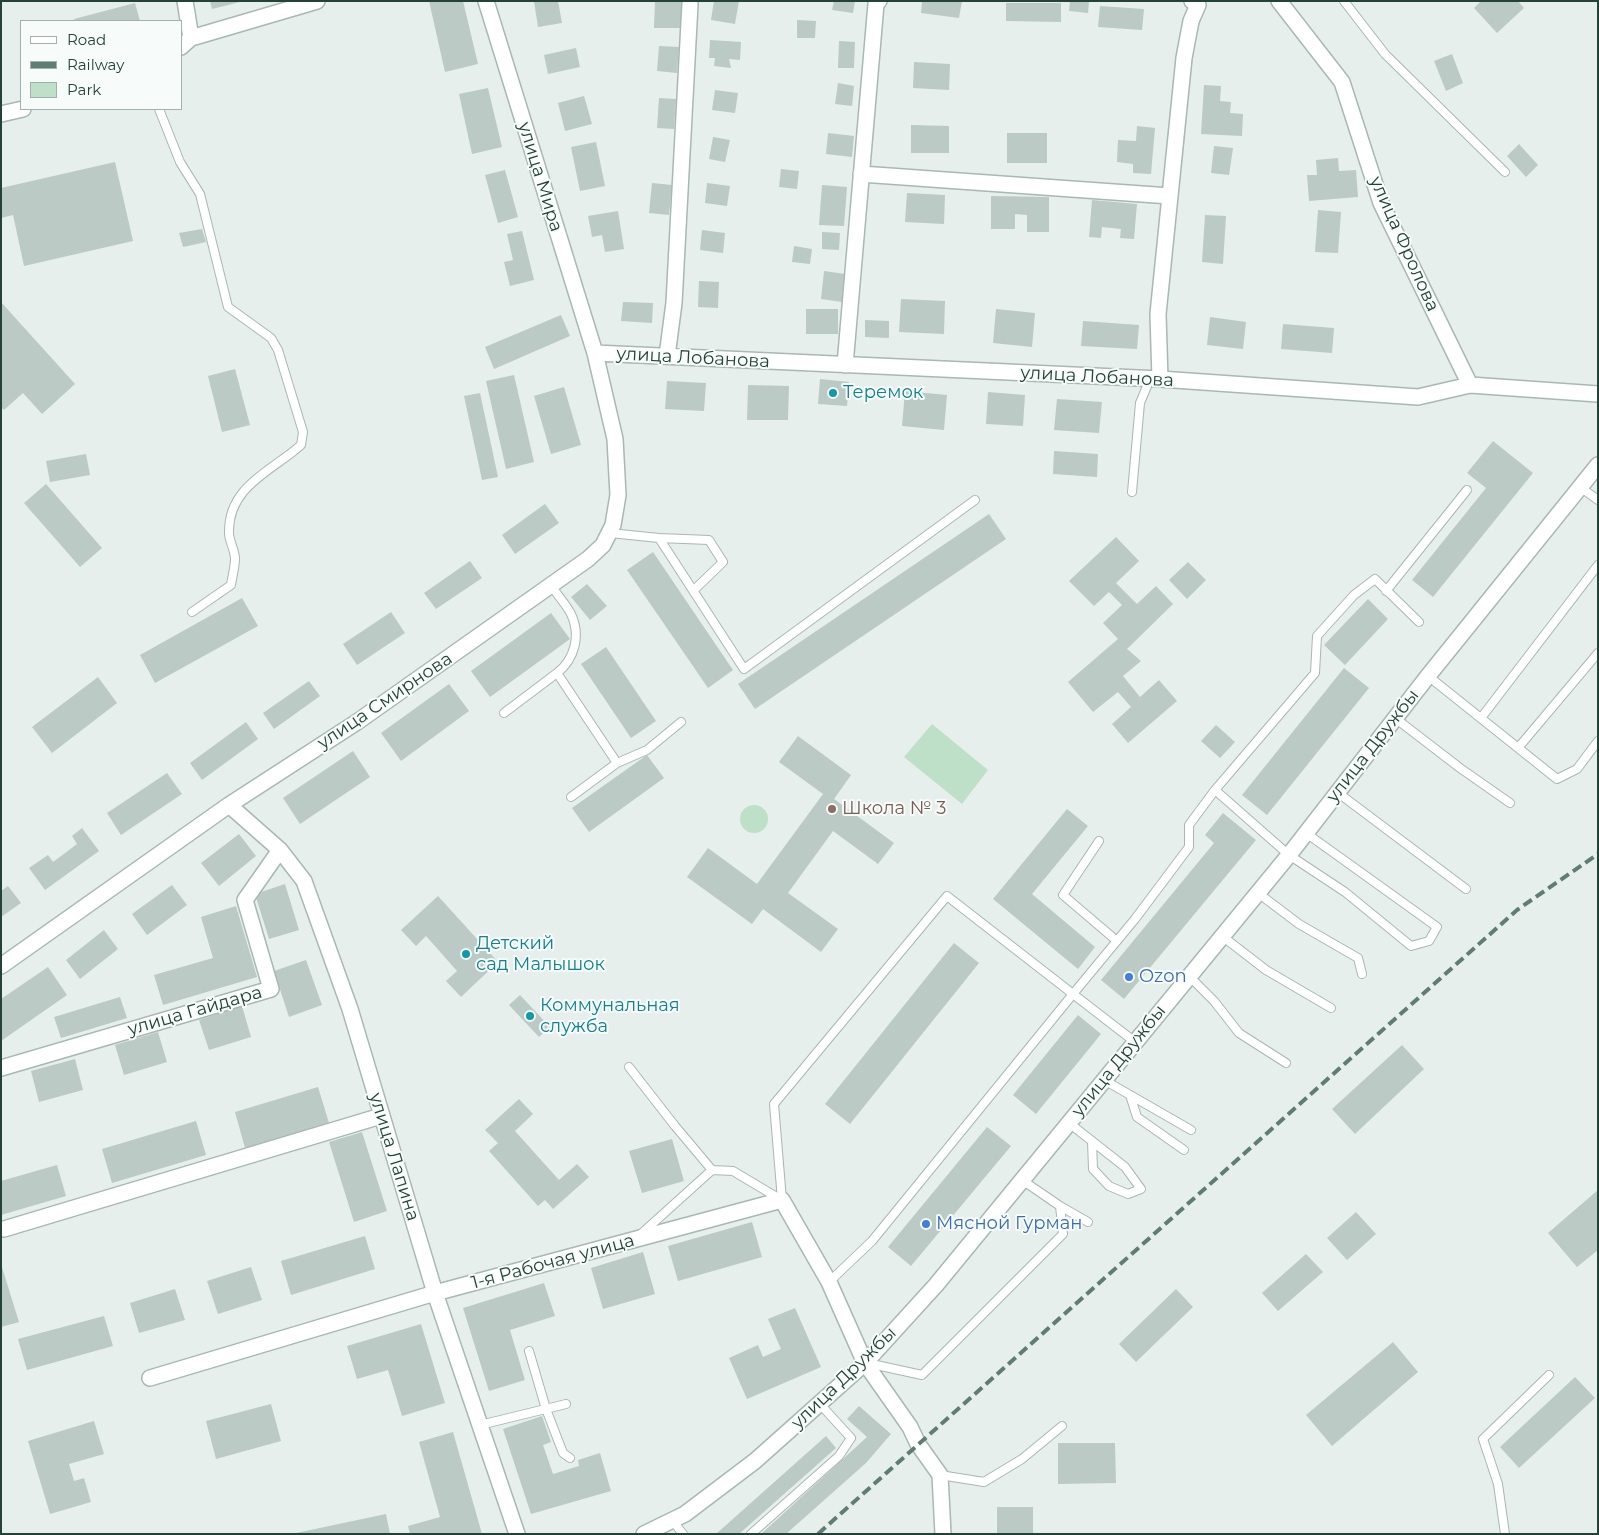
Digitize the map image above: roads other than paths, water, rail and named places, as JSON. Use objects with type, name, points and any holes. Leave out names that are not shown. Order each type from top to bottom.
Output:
[{"type":"street","points":[[186,1],[186,42],[317,1]]},
{"type":"street","name":"улица Мира","points":[[486,1],[595,353]]},
{"type":"street","points":[[845,365],[876,4],[879,1]]},
{"type":"street","points":[[1155,379],[1158,314],[1184,58],[1191,22],[1198,5],[1192,1]]},
{"type":"street","name":"улица Фролова","points":[[1279,1],[1342,82],[1381,203],[1470,385]]},
{"type":"street","points":[[667,356],[674,303],[690,4]]},
{"type":"street","points":[[1,114],[20,110]]},
{"type":"street","points":[[861,174],[1170,196]]},
{"type":"street","name":"улица Лобанова","points":[[595,353],[1155,379],[1418,397],[1470,385],[1598,394]]},
{"type":"street","name":"улица Смирнова","points":[[1,966],[229,805],[357,722],[588,560],[603,545],[613,525],[618,495],[614,439],[595,353]]},
{"type":"street","name":"улица Дружбы","points":[[644,1534],[684,1514],[755,1461],[866,1362],[936,1285],[1258,893],[1428,676],[1598,464]]},
{"type":"street","name":"улица Лапина","points":[[229,805],[280,850],[304,881],[350,1009],[434,1293],[518,1534]]},
{"type":"street","name":"улица Гайдара","points":[[1,1068],[271,989],[246,900],[280,850]]},
{"type":"street","points":[[4,1229],[381,1116]]},
{"type":"street","points":[[782,1200],[829,1282],[866,1362],[940,1475],[943,1534]]},
{"type":"street","name":"1-я Рабочая улица","points":[[150,1378],[434,1293],[782,1200]]},
{"type":"lane","points":[[1344,1],[1385,54],[1505,172]]},
{"type":"lane","points":[[160,110],[180,162],[200,194],[228,307],[271,338],[278,350],[303,432],[301,445],[291,454],[266,470],[248,486],[232,508],[228,534],[235,558],[231,585],[192,612]]},
{"type":"lane","points":[[1132,492],[1140,403],[1155,379]]},
{"type":"lane","points":[[1580,487],[1598,500]]},
{"type":"lane","points":[[1386,591],[1467,490]]},
{"type":"lane","points":[[659,538],[744,669],[975,500]]},
{"type":"lane","points":[[610,533],[659,538],[709,540],[723,562],[694,590]]},
{"type":"lane","points":[[1481,718],[1598,565]]},
{"type":"lane","points":[[829,1282],[872,1241],[1117,941],[1189,847],[1189,825],[1214,790],[1315,673],[1317,636],[1354,595],[1375,580],[1419,622]]},
{"type":"lane","points":[[504,714],[566,666],[577,642],[572,615],[551,585]]},
{"type":"lane","points":[[1518,748],[1598,653]]},
{"type":"lane","points":[[557,673],[617,763]]},
{"type":"lane","points":[[1428,676],[1557,779],[1577,769],[1598,741]]},
{"type":"lane","points":[[1395,718],[1460,768],[1510,803]]},
{"type":"lane","points":[[571,797],[617,763],[647,750],[680,722]]},
{"type":"lane","points":[[1214,790],[1289,854],[1344,892],[1411,946],[1430,941],[1437,927],[1306,833]]},
{"type":"lane","points":[[1338,792],[1466,889]]},
{"type":"lane","points":[[1100,841],[1063,894],[1117,941]]},
{"type":"lane","points":[[1258,893],[1299,924],[1358,958],[1362,974]]},
{"type":"lane","points":[[782,1200],[774,1104],[947,896],[1134,1042]]},
{"type":"lane","points":[[1222,936],[1266,970],[1331,1008]]},
{"type":"lane","points":[[1189,976],[1214,1001],[1240,1033],[1286,1062]]},
{"type":"lane","points":[[629,1067],[712,1170]]},
{"type":"lane","points":[[1104,1080],[1191,1130]]},
{"type":"lane","points":[[1130,1095],[1138,1116],[1184,1150]]},
{"type":"lane","points":[[1069,1123],[1092,1141],[1125,1167],[1141,1189],[1128,1194],[1109,1186],[1093,1169],[1092,1141]]},
{"type":"lane","points":[[634,1240],[712,1170],[733,1171],[782,1200]]},
{"type":"lane","points":[[1022,1180],[1060,1206],[1088,1222]]},
{"type":"lane","points":[[866,1362],[922,1375],[1064,1234],[1060,1206]]},
{"type":"lane","points":[[529,1350],[546,1409],[563,1453],[570,1458]]},
{"type":"lane","points":[[1505,1534],[1498,1484],[1483,1439],[1550,1375]]},
{"type":"lane","points":[[751,1534],[839,1456],[851,1438],[819,1403]]},
{"type":"lane","points":[[480,1425],[566,1404]]},
{"type":"lane","points":[[940,1475],[984,1482],[1022,1459],[1062,1426]]},
{"type":"lane","points":[[672,1520],[683,1534]]},
{"type":"railway","points":[[818,1534],[1517,910],[1598,854]]},
{"type":"place","name":"Теремок","points":[[833,393]]},
{"type":"place","name":"Школа № 3","points":[[832,809]]},
{"type":"place","name":"Детский сад Малышок","points":[[466,954]]},
{"type":"place","name":"Ozon","points":[[1129,977]]},
{"type":"place","name":"Коммунальная служба","points":[[530,1016]]},
{"type":"place","name":"Мясной Гурман","points":[[926,1224]]}]
